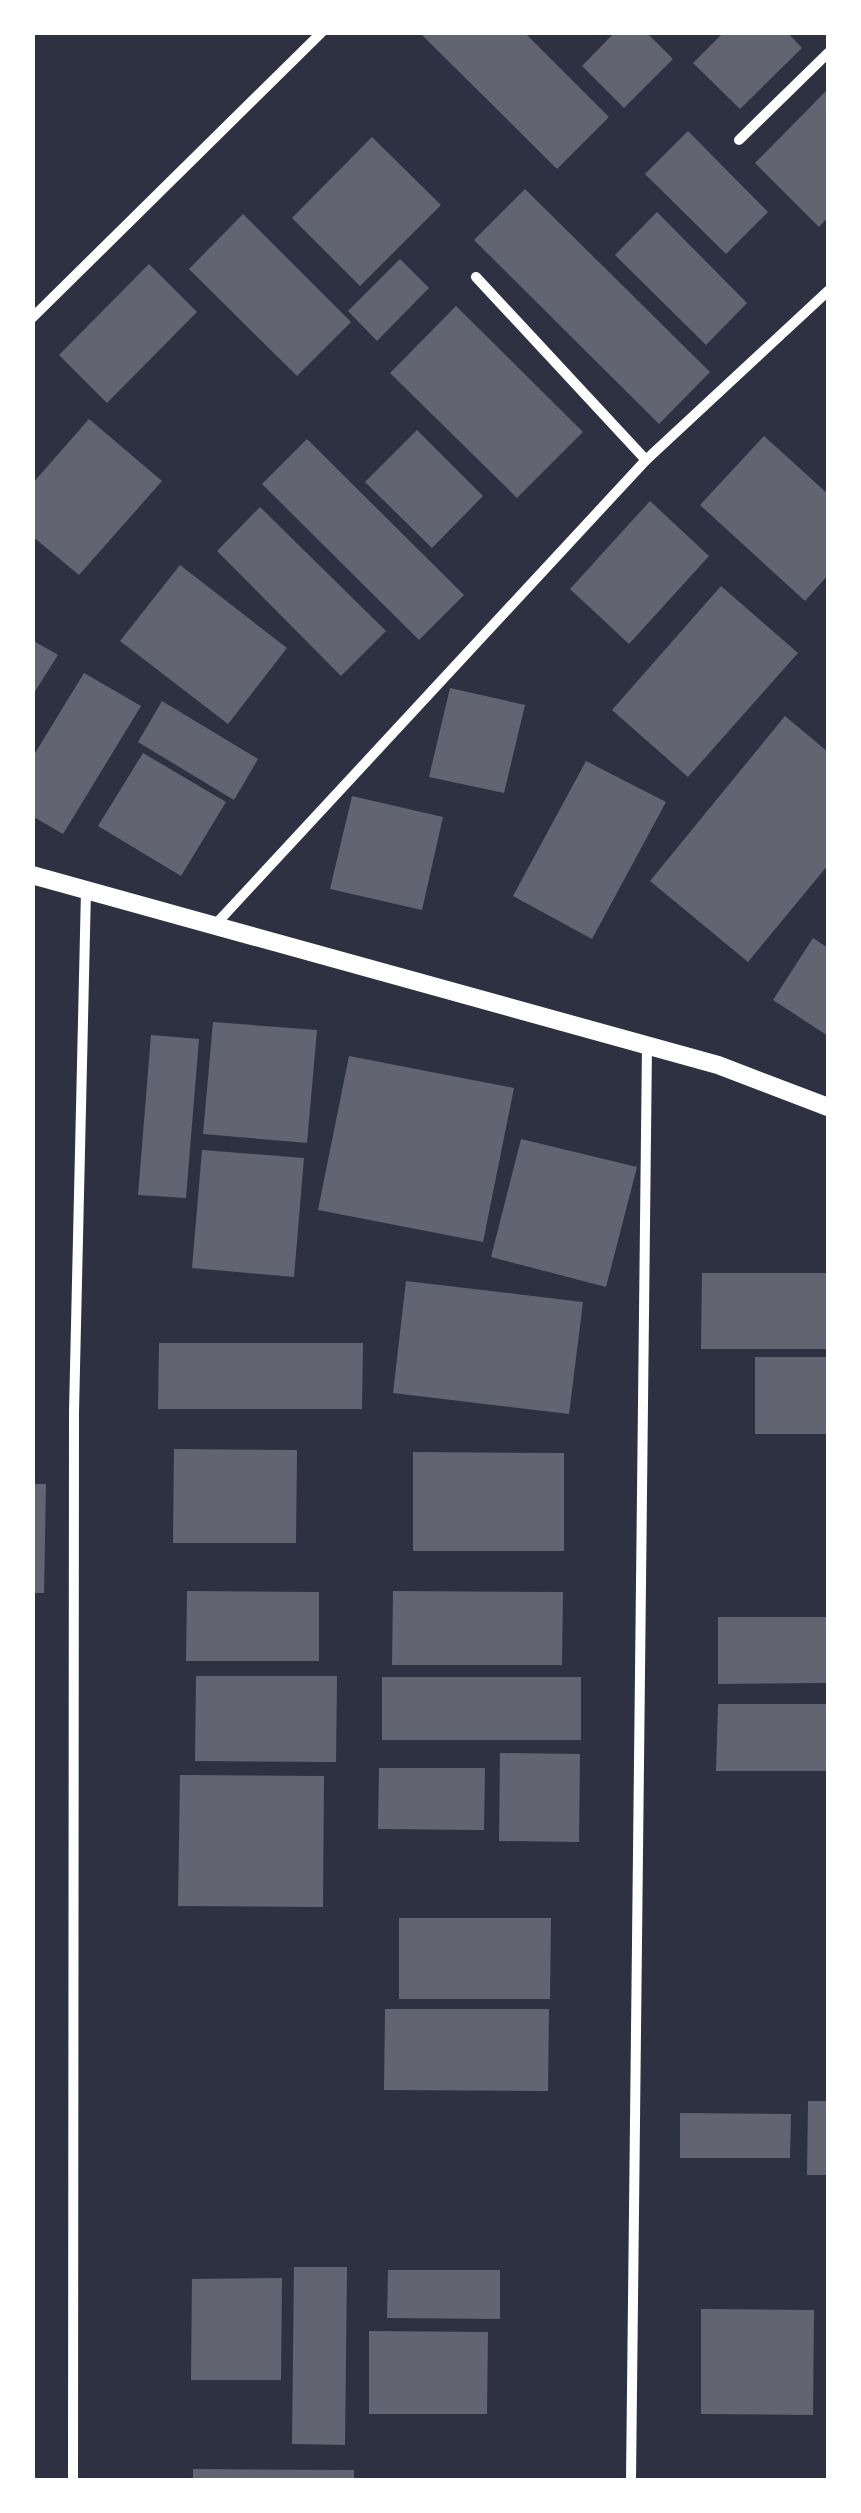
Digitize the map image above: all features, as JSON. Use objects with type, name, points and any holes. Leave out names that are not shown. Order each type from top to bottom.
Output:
[{"type":"street","points":[[32,318],[322,32]]},
{"type":"street","points":[[739,140],[828,53]]},
{"type":"street","points":[[476,277],[646,460]]},
{"type":"street","points":[[215,925],[646,460],[828,291]]},
{"type":"street","points":[[32,875],[718,1065],[828,1107]]},
{"type":"street","points":[[73,2480],[74,1412],[86,889]]},
{"type":"street","points":[[631,2480],[646,1046]]},
{"type":"building","points":[[419,32],[524,32],[609,117],[557,169]]},
{"type":"building","points":[[615,32],[646,32],[673,59],[624,108],[582,66]]},
{"type":"building","points":[[724,32],[787,32],[802,48],[740,109],[693,63]]},
{"type":"building","points":[[828,89],[828,217],[819,227],[755,163]]},
{"type":"building","points":[[688,131],[768,212],[726,254],[645,174]]},
{"type":"building","points":[[372,137],[441,205],[360,286],[292,218]]},
{"type":"building","points":[[525,189],[710,372],[659,424],[474,240]]},
{"type":"building","points":[[657,212],[747,303],[706,345],[615,255]]},
{"type":"building","points":[[243,214],[351,322],[297,376],[189,269]]},
{"type":"building","points":[[400,259],[429,288],[377,341],[348,311]]},
{"type":"building","points":[[149,264],[197,312],[107,403],[59,355]]},
{"type":"building","points":[[456,306],[583,432],[517,498],[390,373]]},
{"type":"building","points":[[89,419],[162,481],[79,575],[32,536],[32,484]]},
{"type":"building","points":[[417,430],[483,496],[432,548],[365,482]]},
{"type":"building","points":[[764,436],[828,494],[828,575],[805,601],[700,505]]},
{"type":"building","points":[[307,439],[464,595],[419,640],[262,484]]},
{"type":"building","points":[[650,501],[709,556],[629,644],[570,589]]},
{"type":"building","points":[[260,507],[386,631],[341,676],[217,551]]},
{"type":"building","points":[[180,565],[287,648],[228,724],[120,641]]},
{"type":"building","points":[[721,586],[798,653],[688,777],[612,710]]},
{"type":"building","points":[[32,640],[58,655],[32,696]]},
{"type":"building","points":[[84,673],[141,706],[63,834],[32,816],[32,758]]},
{"type":"building","points":[[450,688],[525,705],[504,793],[429,777]]},
{"type":"building","points":[[162,701],[258,759],[234,800],[138,742]]},
{"type":"building","points":[[785,716],[828,752],[828,865],[748,962],[650,881]]},
{"type":"building","points":[[143,753],[226,802],[181,876],[98,826]]},
{"type":"building","points":[[586,761],[666,802],[592,939],[513,896]]},
{"type":"building","points":[[352,796],[443,817],[422,910],[330,889]]},
{"type":"building","points":[[813,938],[828,948],[828,1036],[773,1000]]},
{"type":"building","points":[[213,1022],[317,1030],[307,1143],[203,1134]]},
{"type":"building","points":[[151,1035],[199,1039],[186,1198],[138,1195]]},
{"type":"building","points":[[349,1056],[514,1088],[483,1242],[318,1210]]},
{"type":"building","points":[[521,1139],[637,1167],[606,1287],[491,1257]]},
{"type":"building","points":[[202,1150],[304,1158],[294,1277],[192,1268]]},
{"type":"building","points":[[702,1273],[828,1273],[828,1349],[701,1349]]},
{"type":"building","points":[[406,1281],[583,1302],[569,1414],[393,1393]]},
{"type":"building","points":[[159,1343],[363,1343],[362,1409],[158,1409]]},
{"type":"building","points":[[755,1357],[828,1357],[828,1434],[755,1434]]},
{"type":"building","points":[[174,1449],[297,1450],[296,1543],[173,1543]]},
{"type":"building","points":[[413,1452],[564,1453],[564,1551],[413,1551]]},
{"type":"building","points":[[32,1484],[46,1484],[44,1593],[32,1593]]},
{"type":"building","points":[[187,1591],[319,1592],[319,1661],[186,1661]]},
{"type":"building","points":[[393,1591],[563,1592],[562,1665],[392,1665]]},
{"type":"building","points":[[718,1617],[828,1617],[828,1683],[718,1684]]},
{"type":"building","points":[[196,1676],[337,1676],[336,1762],[195,1761]]},
{"type":"building","points":[[382,1677],[581,1677],[581,1740],[382,1740]]},
{"type":"building","points":[[718,1704],[828,1704],[828,1771],[716,1771]]},
{"type":"building","points":[[500,1753],[580,1754],[579,1842],[499,1841]]},
{"type":"building","points":[[379,1768],[485,1768],[484,1830],[378,1829]]},
{"type":"building","points":[[180,1775],[324,1776],[323,1907],[178,1906]]},
{"type":"building","points":[[399,1918],[551,1918],[550,1999],[399,1999]]},
{"type":"building","points":[[385,2009],[549,2009],[548,2091],[384,2090]]},
{"type":"building","points":[[808,2101],[828,2101],[828,2175],[807,2175]]},
{"type":"building","points":[[680,2113],[791,2114],[790,2158],[680,2158]]},
{"type":"building","points":[[294,2267],[347,2267],[345,2445],[292,2444]]},
{"type":"building","points":[[388,2270],[500,2270],[500,2319],[387,2318]]},
{"type":"building","points":[[282,2278],[281,2380],[191,2380],[192,2279]]},
{"type":"building","points":[[701,2309],[814,2310],[813,2415],[701,2414]]},
{"type":"building","points":[[369,2331],[488,2332],[487,2414],[369,2414]]},
{"type":"building","points":[[193,2469],[354,2470],[354,2480],[193,2480]]}]
